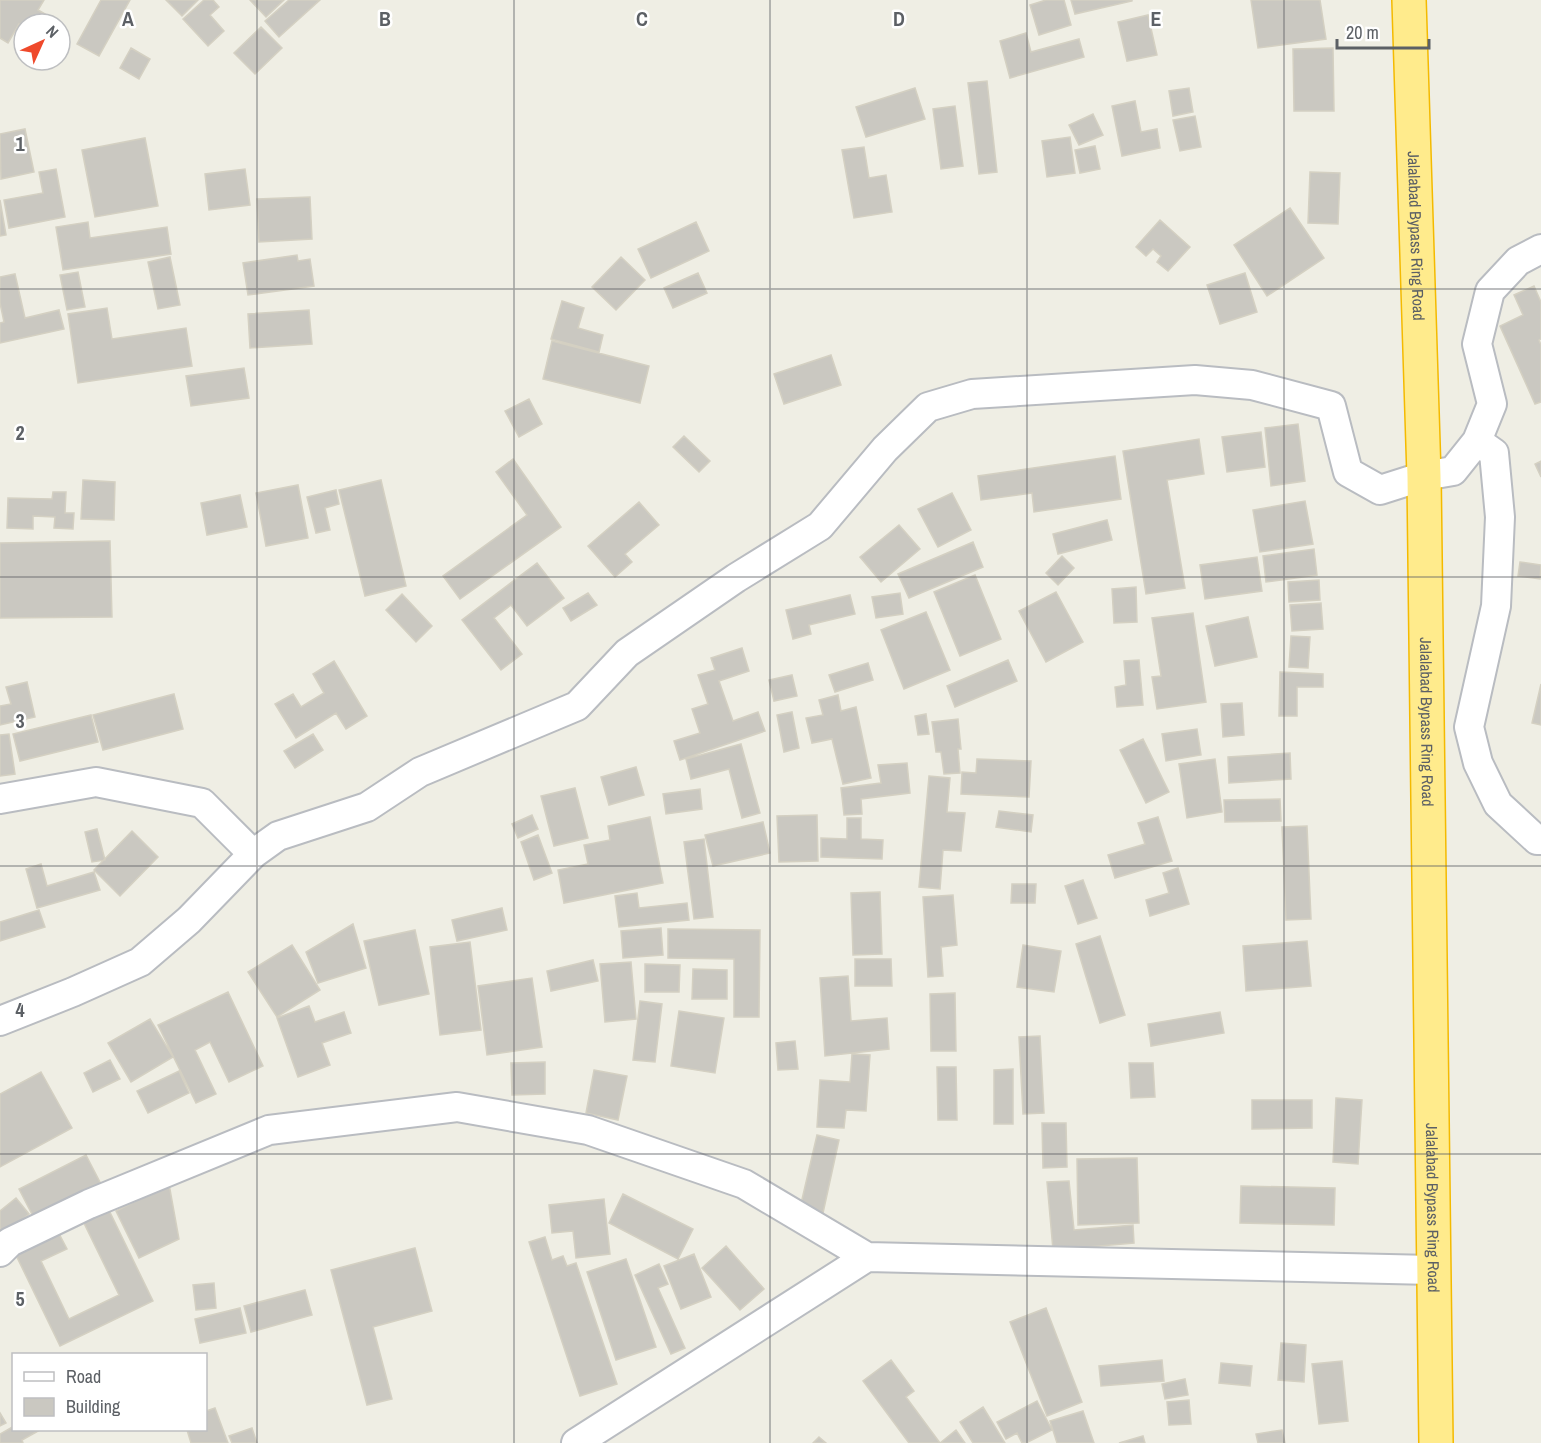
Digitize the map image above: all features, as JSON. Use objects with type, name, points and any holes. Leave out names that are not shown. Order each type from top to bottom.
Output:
[{"type":"highway","name":"Jalalabad Bypass Ring Road","points":[[1409,0],[1424,476],[1432,1270],[1436,1443]]},
{"type":"street","points":[[0,1021],[140,962],[189,920],[253,854],[278,836],[367,807],[420,772],[577,706],[627,653],[736,578],[820,526],[885,449],[928,407],[972,394],[1195,380],[1252,385],[1330,406],[1348,472],[1380,490],[1424,476],[1453,471],[1477,441],[1492,404],[1477,344],[1490,291],[1518,261],[1541,249]]},
{"type":"street","points":[[1477,441],[1494,453],[1500,517],[1496,606],[1469,727],[1478,763],[1498,804],[1537,840],[1541,840]]},
{"type":"street","points":[[0,799],[96,782],[202,803],[253,854]]},
{"type":"street","points":[[0,1252],[10,1242],[89,1204],[269,1130],[458,1107],[588,1130],[744,1184],[867,1257],[1432,1270]]},
{"type":"street","points":[[576,1443],[867,1257]]},
{"type":"building","points":[[0,0],[44,0],[38,10],[42,12],[12,12],[12,36],[8,43],[0,38]]},
{"type":"building","points":[[101,0],[130,0],[99,56],[77,44]]},
{"type":"building","points":[[166,0],[198,0],[182,16]]},
{"type":"building","points":[[204,0],[213,0],[219,7],[210,15],[224,31],[208,46],[183,19]]},
{"type":"building","points":[[250,0],[284,0],[266,17]]},
{"type":"building","points":[[289,0],[320,0],[279,37],[265,21]]},
{"type":"building","points":[[1046,0],[1064,0],[1071,25],[1039,35],[1030,5]]},
{"type":"building","points":[[1071,0],[1132,0],[1132,1],[1075,14]]},
{"type":"building","points":[[1251,0],[1320,0],[1326,39],[1258,48]]},
{"type":"building","points":[[1148,15],[1157,55],[1127,61],[1118,22]]},
{"type":"building","points":[[261,27],[282,48],[255,74],[234,53]]},
{"type":"building","points":[[1026,33],[1031,52],[1079,39],[1084,57],[1010,78],[1000,41]]},
{"type":"building","points":[[131,48],[150,59],[139,79],[120,68]]},
{"type":"building","points":[[1333,48],[1334,111],[1294,111],[1293,49]]},
{"type":"building","points":[[987,81],[997,172],[979,174],[968,83]]},
{"type":"building","points":[[915,88],[925,119],[866,137],[856,107]]},
{"type":"building","points":[[1189,88],[1193,112],[1173,116],[1169,91]]},
{"type":"building","points":[[1135,101],[1141,132],[1157,129],[1160,148],[1122,156],[1112,106]]},
{"type":"building","points":[[955,106],[963,166],[941,169],[933,109]]},
{"type":"building","points":[[1093,114],[1103,135],[1079,145],[1069,125]]},
{"type":"building","points":[[1195,116],[1201,147],[1180,151],[1173,120]]},
{"type":"building","points":[[25,129],[34,172],[1,179],[0,134]]},
{"type":"building","points":[[1070,137],[1075,173],[1047,177],[1042,141]]},
{"type":"building","points":[[145,138],[158,206],[95,217],[82,150]]},
{"type":"building","points":[[1095,146],[1100,169],[1080,173],[1075,150]]},
{"type":"building","points":[[864,147],[869,178],[886,175],[892,212],[854,218],[842,150]]},
{"type":"building","points":[[56,169],[65,217],[9,228],[4,200],[43,193],[39,172]]},
{"type":"building","points":[[245,169],[250,205],[209,210],[205,174]]},
{"type":"building","points":[[1310,172],[1340,173],[1338,224],[1308,223]]},
{"type":"building","points":[[310,197],[312,239],[259,242],[257,199]]},
{"type":"building","points":[[0,200],[6,235],[0,236]]},
{"type":"building","points":[[1290,208],[1324,258],[1267,296],[1234,245]]},
{"type":"building","points":[[1160,220],[1190,247],[1168,271],[1157,262],[1161,256],[1153,249],[1146,256],[1136,247]]},
{"type":"building","points":[[88,222],[90,238],[167,227],[171,254],[63,270],[56,227]]},
{"type":"building","points":[[696,222],[709,251],[651,278],[638,249]]},
{"type":"building","points":[[297,255],[298,261],[310,259],[314,286],[248,295],[243,263]]},
{"type":"building","points":[[170,257],[180,305],[158,309],[148,262]]},
{"type":"building","points":[[621,257],[645,280],[616,310],[592,287]]},
{"type":"building","points":[[78,272],[85,307],[67,310],[60,275]]},
{"type":"building","points":[[698,273],[707,293],[673,308],[664,288]]},
{"type":"building","points":[[1245,273],[1257,312],[1220,324],[1207,285]]},
{"type":"building","points":[[15,274],[25,318],[59,310],[64,329],[0,343],[0,323],[4,322],[0,303],[0,277]]},
{"type":"building","points":[[1534,286],[1541,302],[1541,339],[1539,340],[1541,345],[1541,402],[1535,404],[1500,326],[1523,315],[1514,295]]},
{"type":"building","points":[[562,301],[584,308],[578,328],[603,335],[599,352],[551,339]]},
{"type":"building","points":[[107,308],[112,339],[186,328],[192,366],[78,383],[68,314]]},
{"type":"building","points":[[309,310],[312,344],[250,348],[248,314]]},
{"type":"building","points":[[552,341],[649,366],[640,403],[543,379]]},
{"type":"building","points":[[831,355],[841,385],[784,404],[774,374]]},
{"type":"building","points":[[244,368],[249,398],[191,406],[186,376]]},
{"type":"building","points":[[529,399],[542,424],[519,437],[505,411]]},
{"type":"building","points":[[1298,424],[1305,481],[1271,486],[1265,428]]},
{"type":"building","points":[[1261,432],[1265,467],[1227,472],[1222,437]]},
{"type":"building","points":[[684,436],[710,461],[699,472],[673,447]]},
{"type":"building","points":[[1199,439],[1204,474],[1167,480],[1185,588],[1146,594],[1123,451]]},
{"type":"building","points":[[1115,456],[1121,499],[1034,512],[1032,493],[981,500],[978,476]]},
{"type":"building","points":[[513,459],[561,527],[460,599],[443,576],[527,515],[496,472]]},
{"type":"building","points":[[1541,461],[1541,477],[1535,464]]},
{"type":"building","points":[[83,480],[115,482],[114,520],[81,519]]},
{"type":"building","points":[[381,480],[406,586],[365,596],[339,490]]},
{"type":"building","points":[[298,485],[308,538],[266,546],[256,493]]},
{"type":"building","points":[[336,490],[339,504],[325,508],[330,530],[316,533],[307,497]]},
{"type":"building","points":[[53,492],[66,492],[65,513],[74,513],[73,529],[54,528],[55,517],[33,516],[33,529],[7,528],[8,498],[52,499]]},
{"type":"building","points":[[952,493],[971,530],[938,547],[918,509]]},
{"type":"building","points":[[240,495],[247,527],[207,535],[201,503]]},
{"type":"building","points":[[1305,501],[1313,544],[1260,552],[1253,510]]},
{"type":"building","points":[[639,502],[659,525],[625,554],[632,562],[615,577],[588,546]]},
{"type":"building","points":[[1107,520],[1112,540],[1058,554],[1053,534]]},
{"type":"building","points":[[899,525],[920,549],[881,582],[860,557]]},
{"type":"building","points":[[110,541],[112,617],[0,618],[0,543]]},
{"type":"building","points":[[973,542],[983,567],[909,598],[898,574]]},
{"type":"building","points":[[1314,549],[1317,575],[1266,582],[1263,556]]},
{"type":"building","points":[[1062,556],[1074,568],[1058,585],[1046,573]]},
{"type":"building","points":[[1257,557],[1262,591],[1205,599],[1200,565]]},
{"type":"building","points":[[1520,562],[1541,565],[1540,579],[1518,576]]},
{"type":"building","points":[[537,563],[564,598],[527,626],[511,605],[494,618],[522,654],[501,670],[462,620]]},
{"type":"building","points":[[975,575],[1001,639],[960,656],[934,592]]},
{"type":"building","points":[[1319,580],[1320,600],[1289,602],[1288,582]]},
{"type":"building","points":[[1136,587],[1137,622],[1114,623],[1112,589]]},
{"type":"building","points":[[1056,592],[1083,642],[1046,662],[1019,611]]},
{"type":"building","points":[[588,593],[597,605],[571,621],[563,608]]},
{"type":"building","points":[[900,593],[903,614],[876,618],[872,597]]},
{"type":"building","points":[[402,594],[432,626],[416,642],[386,610]]},
{"type":"building","points":[[850,595],[855,614],[809,625],[811,634],[793,639],[786,610]]},
{"type":"building","points":[[1321,603],[1323,629],[1292,631],[1290,605]]},
{"type":"building","points":[[926,612],[950,670],[904,689],[881,630]]},
{"type":"building","points":[[1193,613],[1206,702],[1157,709],[1152,677],[1161,676],[1152,618]]},
{"type":"building","points":[[1248,617],[1257,657],[1215,666],[1206,626]]},
{"type":"building","points":[[1291,636],[1310,637],[1308,668],[1289,667]]},
{"type":"building","points":[[742,648],[749,671],[719,681],[733,721],[758,712],[765,731],[680,760],[674,741],[700,733],[692,709],[708,704],[698,675],[715,670],[711,658]]},
{"type":"building","points":[[1008,660],[1017,681],[955,707],[947,686]]},
{"type":"building","points":[[1139,660],[1143,705],[1117,707],[1115,687],[1126,685],[1124,661]]},
{"type":"building","points":[[334,661],[367,716],[346,729],[336,713],[296,738],[275,704],[293,694],[301,707],[324,693],[313,674]]},
{"type":"building","points":[[868,663],[873,680],[835,692],[829,675]]},
{"type":"building","points":[[1280,672],[1323,674],[1323,687],[1297,687],[1297,716],[1279,716]]},
{"type":"building","points":[[792,675],[797,696],[774,701],[769,680]]},
{"type":"building","points":[[27,682],[35,717],[0,725],[0,706],[11,704],[6,687]]},
{"type":"building","points":[[1541,684],[1541,725],[1532,723]]},
{"type":"building","points":[[174,694],[183,729],[103,750],[93,715]]},
{"type":"building","points":[[838,695],[841,711],[856,707],[871,778],[843,784],[832,739],[812,743],[806,718],[823,715],[819,700]]},
{"type":"building","points":[[1242,703],[1244,735],[1223,737],[1221,704]]},
{"type":"building","points":[[792,712],[799,748],[784,752],[777,715]]},
{"type":"building","points":[[926,714],[929,734],[918,735],[915,716]]},
{"type":"building","points":[[91,715],[98,742],[20,761],[13,734]]},
{"type":"building","points":[[958,719],[961,749],[958,749],[960,773],[944,774],[941,752],[936,752],[932,722]]},
{"type":"building","points":[[1197,729],[1201,755],[1166,761],[1162,734]]},
{"type":"building","points":[[9,734],[15,774],[0,776],[0,735]]},
{"type":"building","points":[[313,734],[323,750],[295,768],[284,751]]},
{"type":"building","points":[[1143,739],[1169,792],[1146,803],[1120,750]]},
{"type":"building","points":[[741,744],[760,813],[742,818],[729,769],[691,779],[686,759]]},
{"type":"building","points":[[1290,753],[1291,779],[1229,783],[1228,757]]},
{"type":"building","points":[[977,759],[1031,761],[1029,797],[961,794],[962,772],[976,773]]},
{"type":"building","points":[[1215,759],[1222,812],[1187,818],[1179,764]]},
{"type":"building","points":[[907,763],[910,793],[861,799],[862,814],[844,815],[841,788],[881,783],[878,765]]},
{"type":"building","points":[[636,767],[644,795],[609,805],[601,777]]},
{"type":"building","points":[[929,776],[950,778],[947,812],[965,813],[961,851],[943,850],[940,889],[919,887]]},
{"type":"building","points":[[575,788],[588,838],[554,846],[541,796]]},
{"type":"building","points":[[700,789],[702,809],[666,814],[663,794]]},
{"type":"building","points":[[1280,799],[1281,821],[1225,822],[1224,800]]},
{"type":"building","points":[[999,811],[1033,815],[1031,832],[996,827]]},
{"type":"building","points":[[532,815],[538,829],[518,838],[512,824]]},
{"type":"building","points":[[817,815],[818,861],[779,862],[777,816]]},
{"type":"building","points":[[650,817],[663,883],[564,903],[558,870],[588,864],[584,845],[610,840],[608,826]]},
{"type":"building","points":[[1158,817],[1172,861],[1115,878],[1108,855],[1145,844],[1138,823]]},
{"type":"building","points":[[847,818],[861,818],[861,839],[883,840],[882,859],[821,857],[821,838],[847,839]]},
{"type":"building","points":[[763,822],[770,853],[713,866],[705,835]]},
{"type":"building","points":[[1307,826],[1311,919],[1286,920],[1282,827]]},
{"type":"building","points":[[97,829],[105,860],[92,862],[85,832]]},
{"type":"building","points":[[132,831],[158,857],[120,896],[94,870]]},
{"type":"building","points":[[538,835],[552,873],[534,880],[521,842]]},
{"type":"building","points":[[704,839],[713,917],[694,919],[684,842]]},
{"type":"building","points":[[41,864],[47,886],[94,872],[100,890],[37,908],[26,869]]},
{"type":"building","points":[[1178,868],[1189,904],[1150,916],[1146,900],[1169,893],[1163,873]]},
{"type":"building","points":[[1083,880],[1097,918],[1078,924],[1065,886]]},
{"type":"building","points":[[1012,884],[1036,884],[1035,903],[1011,903]]},
{"type":"building","points":[[880,892],[882,954],[853,955],[851,893]]},
{"type":"building","points":[[637,893],[639,908],[687,903],[689,920],[619,927],[615,896]]},
{"type":"building","points":[[953,895],[957,945],[941,947],[943,976],[928,977],[923,897]]},
{"type":"building","points":[[502,908],[507,930],[457,941],[452,920]]},
{"type":"building","points":[[39,910],[45,927],[0,941],[0,922]]},
{"type":"building","points":[[353,924],[366,968],[318,983],[306,952]]},
{"type":"building","points":[[661,928],[663,955],[623,958],[621,931]]},
{"type":"building","points":[[668,929],[760,930],[759,1017],[734,1017],[734,959],[668,958]]},
{"type":"building","points":[[415,930],[429,994],[379,1005],[364,941]]},
{"type":"building","points":[[1100,936],[1125,1015],[1100,1023],[1076,944]]},
{"type":"building","points":[[1307,941],[1311,986],[1246,991],[1243,946]]},
{"type":"building","points":[[470,942],[481,1030],[440,1035],[430,947]]},
{"type":"building","points":[[292,945],[320,990],[277,1017],[248,972]]},
{"type":"building","points":[[1023,945],[1061,951],[1054,992],[1017,987]]},
{"type":"building","points":[[855,959],[891,959],[892,986],[855,986]]},
{"type":"building","points":[[593,960],[598,981],[551,991],[547,971]]},
{"type":"building","points":[[631,962],[636,1019],[605,1022],[600,964]]},
{"type":"building","points":[[645,964],[680,965],[679,992],[645,992]]},
{"type":"building","points":[[693,969],[727,970],[727,999],[692,999]]},
{"type":"building","points":[[848,976],[851,1021],[887,1018],[889,1049],[825,1056],[820,978]]},
{"type":"building","points":[[532,978],[542,1047],[487,1055],[478,986]]},
{"type":"building","points":[[228,992],[263,1066],[229,1082],[210,1042],[195,1050],[216,1094],[196,1103],[158,1025]]},
{"type":"building","points":[[955,993],[956,1051],[931,1051],[930,994]]},
{"type":"building","points":[[640,1001],[662,1004],[655,1062],[633,1060]]},
{"type":"building","points":[[309,1006],[315,1022],[344,1012],[351,1033],[322,1043],[330,1065],[298,1077],[277,1018]]},
{"type":"building","points":[[679,1011],[724,1018],[715,1073],[671,1066]]},
{"type":"building","points":[[1220,1012],[1224,1033],[1151,1046],[1148,1024]]},
{"type":"building","points":[[150,1019],[173,1057],[131,1082],[108,1043]]},
{"type":"building","points":[[1040,1036],[1044,1113],[1023,1114],[1019,1037]]},
{"type":"building","points":[[795,1041],[798,1069],[778,1070],[776,1043]]},
{"type":"building","points":[[852,1054],[870,1055],[866,1111],[846,1110],[844,1128],[817,1127],[820,1080],[850,1082]]},
{"type":"building","points":[[110,1060],[120,1079],[93,1092],[84,1073]]},
{"type":"building","points":[[545,1062],[545,1094],[512,1095],[511,1063]]},
{"type":"building","points":[[1129,1063],[1153,1063],[1155,1097],[1131,1098]]},
{"type":"building","points":[[937,1067],[956,1067],[957,1120],[938,1120]]},
{"type":"building","points":[[1013,1069],[1013,1124],[994,1124],[994,1070]]},
{"type":"building","points":[[594,1070],[627,1076],[618,1120],[586,1113]]},
{"type":"building","points":[[179,1071],[189,1093],[148,1113],[137,1091]]},
{"type":"building","points":[[41,1072],[72,1128],[0,1167],[0,1094]]},
{"type":"building","points":[[1336,1098],[1362,1100],[1358,1164],[1333,1162]]},
{"type":"building","points":[[1252,1100],[1312,1100],[1312,1128],[1252,1129]]},
{"type":"building","points":[[1042,1123],[1066,1123],[1067,1167],[1043,1168]]},
{"type":"building","points":[[817,1135],[839,1140],[823,1213],[800,1208]]},
{"type":"building","points":[[86,1155],[103,1188],[36,1222],[19,1189]]},
{"type":"building","points":[[1137,1158],[1139,1223],[1078,1225],[1077,1159]]},
{"type":"building","points":[[1069,1181],[1074,1230],[1133,1225],[1134,1243],[1053,1250],[1047,1182]]},
{"type":"building","points":[[169,1184],[179,1239],[139,1258],[116,1211]]},
{"type":"building","points":[[1241,1186],[1335,1188],[1334,1225],[1240,1223]]},
{"type":"building","points":[[623,1194],[693,1229],[678,1259],[609,1223]]},
{"type":"building","points":[[16,1198],[29,1214],[0,1238],[0,1211]]},
{"type":"building","points":[[604,1199],[610,1254],[576,1258],[573,1231],[552,1233],[549,1205]]},
{"type":"building","points":[[106,1204],[153,1301],[60,1346],[13,1249],[56,1228],[67,1249],[41,1261],[69,1319],[119,1295],[81,1217]]},
{"type":"building","points":[[545,1237],[552,1260],[563,1256],[567,1266],[576,1263],[617,1384],[580,1396],[529,1242]]},
{"type":"building","points":[[726,1246],[764,1289],[740,1310],[702,1268]]},
{"type":"building","points":[[415,1248],[432,1311],[373,1327],[392,1399],[367,1405],[331,1270]]},
{"type":"building","points":[[694,1254],[711,1297],[681,1309],[664,1266]]},
{"type":"building","points":[[626,1259],[656,1347],[616,1360],[587,1272]]},
{"type":"building","points":[[659,1264],[668,1284],[658,1288],[685,1348],[671,1354],[635,1275]]},
{"type":"building","points":[[214,1283],[216,1308],[196,1310],[193,1285]]},
{"type":"building","points":[[305,1290],[312,1315],[251,1332],[244,1306]]},
{"type":"building","points":[[240,1308],[246,1333],[200,1343],[195,1319]]},
{"type":"building","points":[[1046,1308],[1082,1402],[1047,1416],[1010,1322]]},
{"type":"building","points":[[1281,1343],[1306,1345],[1304,1382],[1278,1380]]},
{"type":"building","points":[[891,1360],[914,1391],[906,1397],[940,1443],[909,1443],[863,1381]]},
{"type":"building","points":[[1162,1360],[1164,1381],[1101,1386],[1099,1366]]},
{"type":"building","points":[[1342,1361],[1348,1421],[1319,1424],[1312,1364]]},
{"type":"building","points":[[1221,1363],[1252,1366],[1250,1386],[1219,1383]]},
{"type":"building","points":[[1185,1379],[1188,1395],[1165,1399],[1162,1384]]},
{"type":"building","points":[[1189,1400],[1191,1424],[1169,1425],[1167,1402]]},
{"type":"building","points":[[1037,1401],[1052,1430],[1026,1443],[1022,1443],[1017,1433],[1006,1439],[997,1422]]},
{"type":"building","points":[[983,1407],[1005,1443],[973,1443],[960,1422]]},
{"type":"building","points":[[215,1408],[228,1443],[191,1443],[187,1431],[207,1431],[207,1411]]},
{"type":"building","points":[[1083,1411],[1094,1443],[1057,1443],[1050,1421]]},
{"type":"building","points":[[0,1413],[6,1423],[0,1426]]},
{"type":"building","points":[[12,1427],[12,1431],[38,1431],[22,1440],[23,1443],[0,1443],[0,1434]]},
{"type":"building","points":[[252,1428],[257,1443],[232,1443],[229,1436]]},
{"type":"building","points":[[956,1430],[965,1443],[940,1443]]},
{"type":"building","points":[[1282,1430],[1285,1443],[1258,1443],[1256,1434]]},
{"type":"building","points":[[1143,1436],[1145,1443],[1119,1443]]},
{"type":"building","points":[[819,1437],[826,1443],[813,1443]]}]
